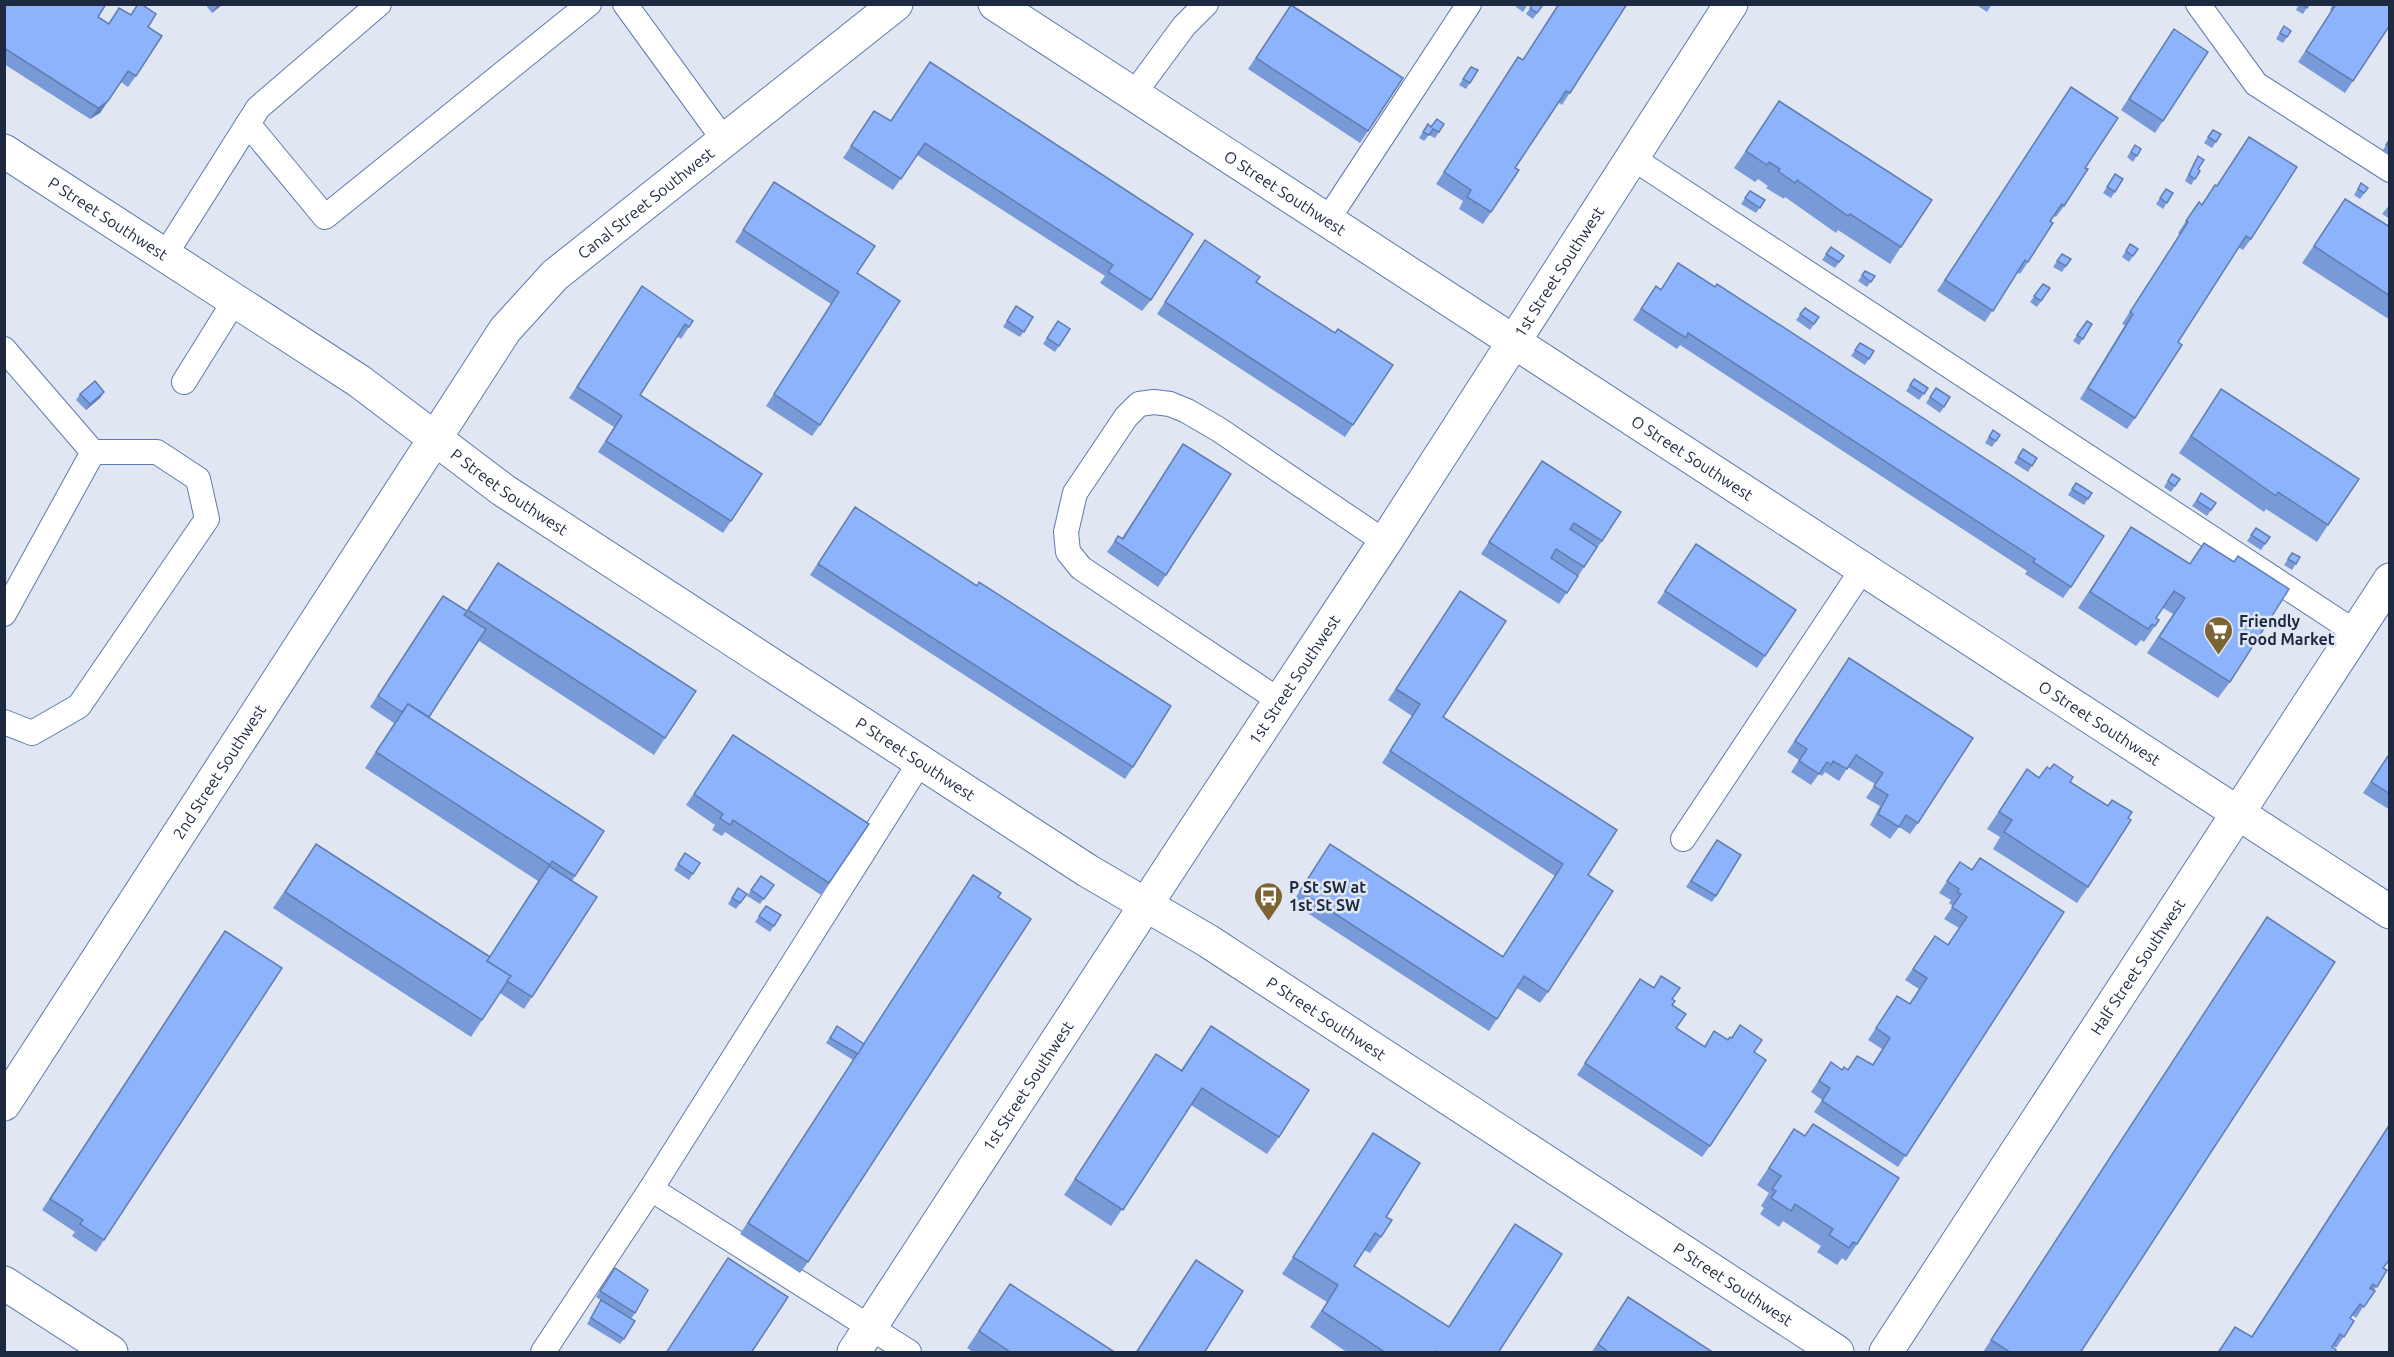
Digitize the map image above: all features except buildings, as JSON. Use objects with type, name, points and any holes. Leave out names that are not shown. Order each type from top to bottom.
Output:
[{"type":"street","name":"Canal Street Southwest","points":[[434,440],[505,330],[574,259],[896,4]]},
{"type":"street","name":"O Street Southwest","points":[[995,4],[1326,222],[2390,912]]},
{"type":"street","name":"1st Street Southwest","points":[[862,1340],[1385,542],[1731,4]]},
{"type":"street","name":"P Street Southwest","points":[[4,151],[359,381],[434,440],[513,497],[1088,871],[1209,941],[1837,1353]]},
{"type":"street","name":"2nd Street Southwest","points":[[4,1104],[434,440]]},
{"type":"street","name":"Half Street Southwest","points":[[1886,1353],[2355,632],[2386,591]]},
{"type":"street","points":[[4,1283],[111,1353]]},
{"type":"lane","points":[[165,255],[258,108],[380,4]]},
{"type":"lane","points":[[248,124],[325,217],[589,4]]},
{"type":"lane","points":[[625,4],[724,140]]},
{"type":"lane","points":[[1133,95],[1184,26],[1206,4]]},
{"type":"lane","points":[[1326,222],[1470,4]]},
{"type":"lane","points":[[2198,4],[2256,84],[2390,170]]},
{"type":"lane","points":[[1631,157],[2355,632]]},
{"type":"lane","points":[[184,382],[235,300]]},
{"type":"lane","points":[[4,349],[93,452],[157,452],[198,479],[207,519],[79,706],[32,733],[4,722]]},
{"type":"lane","points":[[1280,701],[1081,568],[1068,552],[1066,532],[1075,493],[1081,483],[1126,417],[1139,404],[1154,402],[1170,404],[1218,429],[1385,542]]},
{"type":"lane","points":[[4,614],[93,452]]},
{"type":"lane","points":[[1683,839],[1862,570]]},
{"type":"lane","points":[[543,1353],[651,1189],[920,762]]},
{"type":"lane","points":[[651,1189],[862,1340],[909,1353]]},
{"type":"place","name":"Friendly Food Market","points":[[2218,656]]},
{"type":"place","name":"P St SW at 1st St SW","points":[[1268,922]]}]
